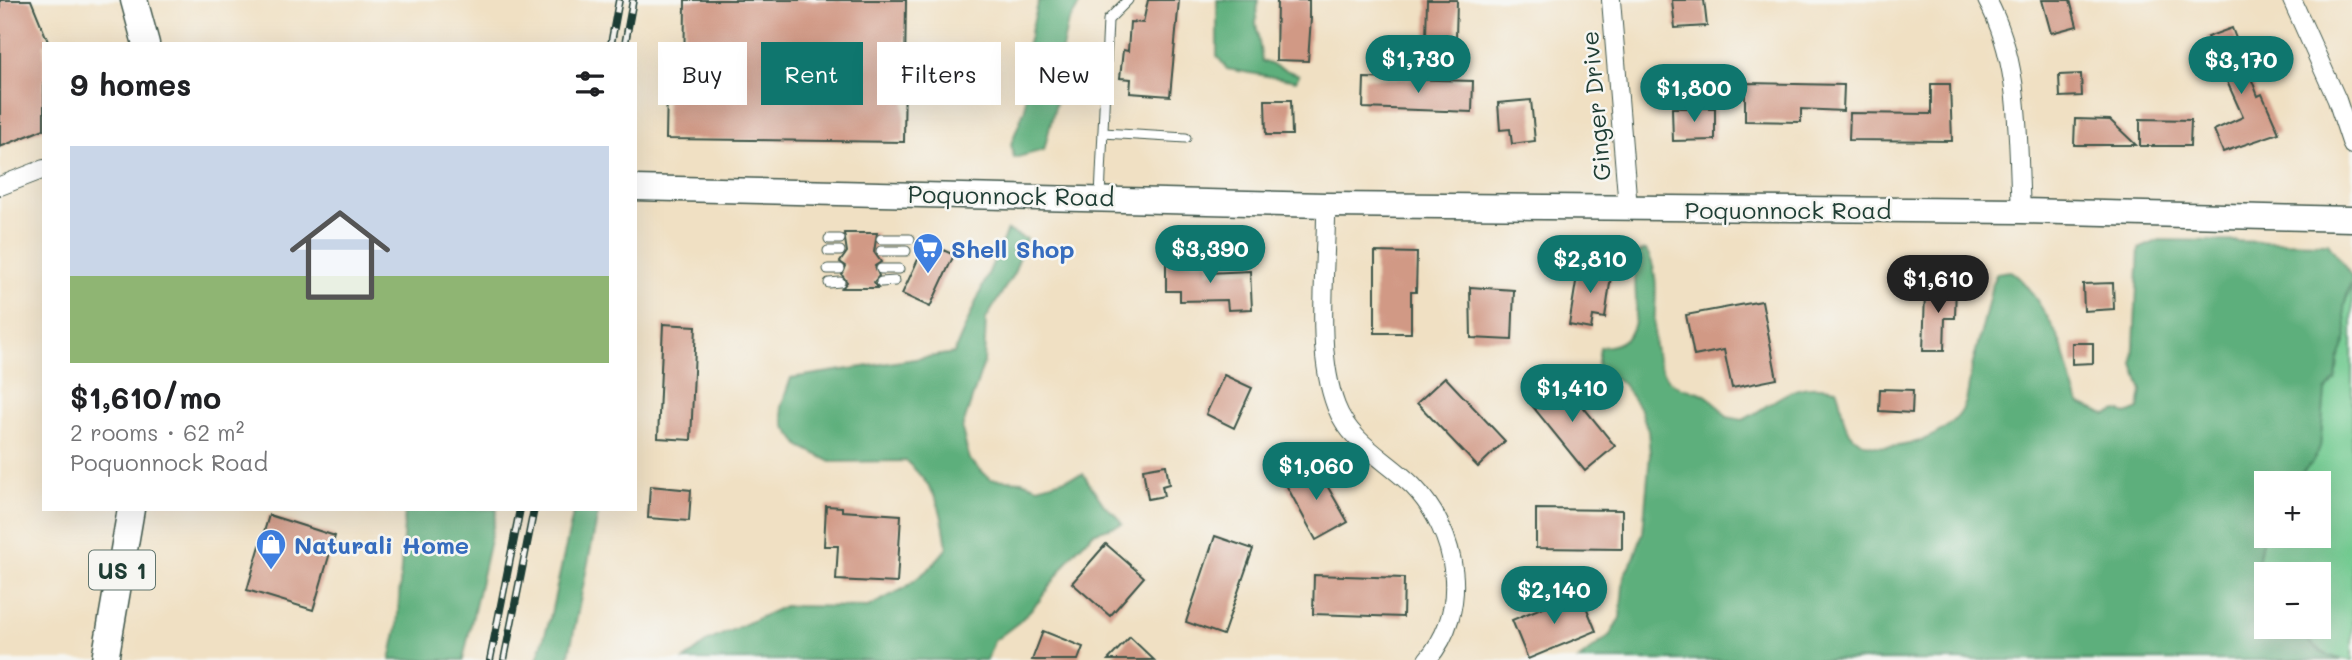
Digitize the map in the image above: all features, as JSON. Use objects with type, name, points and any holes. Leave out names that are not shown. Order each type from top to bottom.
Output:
[{"type":"main road","points":[[134,0],[145,42]]},
{"type":"main road","name":"US 1","points":[[105,660],[131,511]]},
{"type":"street","name":"Ginger Drive","points":[[1611,0],[1628,208]]},
{"type":"street","points":[[1987,0],[1997,18],[2012,65],[2021,211]]},
{"type":"street","points":[[2292,0],[2337,100],[2352,145]]},
{"type":"street","points":[[0,186],[42,170]]},
{"type":"street","name":"Poquonnock Road","points":[[637,188],[1100,197],[1326,205],[2021,211],[2352,219]]},
{"type":"street","points":[[1326,205],[1325,351],[1337,408],[1354,435],[1382,464],[1412,486],[1439,521],[1452,557],[1454,605],[1436,650],[1427,660]]},
{"type":"lane","points":[[1100,197],[1108,20],[1128,0]]},
{"type":"lane","points":[[1103,133],[1186,138]]},
{"type":"lane","points":[[829,239],[840,239]]},
{"type":"lane","points":[[881,239],[910,239]]},
{"type":"lane","points":[[828,251],[840,251]]},
{"type":"lane","points":[[881,251],[906,251]]},
{"type":"lane","points":[[828,269],[841,269]]},
{"type":"lane","points":[[881,269],[899,269]]},
{"type":"lane","points":[[881,282],[895,281]]},
{"type":"lane","points":[[829,283],[841,282]]},
{"type":"green space","points":[[1039,0],[1082,0],[1067,25],[1063,42],[1028,42]]},
{"type":"green space","points":[[1217,0],[1258,0],[1256,23],[1262,61],[1299,75],[1296,81],[1227,69],[1217,56]]},
{"type":"green space","points":[[1025,105],[1055,105],[1044,150],[1014,158],[1011,144]]},
{"type":"green space","points":[[1007,230],[1026,239],[1014,273],[986,319],[984,362],[962,429],[969,459],[990,479],[1022,481],[1038,487],[1083,474],[1104,505],[1122,524],[1093,533],[1075,551],[1039,601],[1019,622],[994,641],[987,660],[684,660],[708,641],[785,606],[868,607],[905,588],[931,567],[947,548],[943,521],[936,500],[925,481],[906,461],[831,462],[800,446],[785,426],[781,407],[791,378],[954,353]]},
{"type":"green space","points":[[2160,240],[2328,243],[2352,277],[2344,306],[2347,337],[2338,360],[2336,379],[2325,391],[2320,448],[2312,463],[2304,471],[2254,471],[2254,548],[2261,548],[2258,562],[2254,562],[2254,639],[2306,639],[2320,652],[2341,660],[1578,660],[1610,635],[1620,618],[1624,575],[1634,558],[1643,532],[1650,454],[1648,431],[1641,410],[1623,384],[1597,368],[1600,347],[1618,344],[1628,336],[1634,325],[1637,253],[1646,250],[1653,265],[1656,297],[1655,346],[1658,361],[1673,383],[1707,396],[1727,417],[1743,420],[1796,390],[1807,387],[1836,389],[1850,433],[1868,444],[1883,447],[1916,442],[1933,435],[1947,427],[1958,416],[1965,404],[1992,283],[1997,273],[2010,271],[2031,292],[2051,324],[2063,350],[2073,389],[2080,404],[2106,415],[2118,411],[2127,414],[2139,409],[2142,391],[2133,364],[2139,249]]},
{"type":"green space","points":[[2352,284],[2352,660],[2327,654],[2307,639],[2331,639],[2331,562],[2258,562],[2261,548],[2331,548],[2331,471],[2304,471],[2312,463],[2320,448],[2325,391],[2336,379],[2338,360],[2347,337],[2344,306]]},
{"type":"green space","points":[[405,511],[497,511],[463,660],[390,660],[397,628]]},
{"type":"green space","points":[[574,511],[599,511],[568,660],[537,660],[550,618]]},
{"type":"building","points":[[0,0],[31,0],[48,42],[42,42],[42,130],[0,147]]},
{"type":"building","points":[[685,0],[906,0],[905,42],[877,42],[877,105],[905,105],[904,142],[666,139],[667,105],[747,105],[747,42],[685,42]]},
{"type":"building","points":[[1148,0],[1179,0],[1170,96],[1130,93],[1131,79],[1120,78],[1123,50],[1128,51],[1130,22],[1143,23]]},
{"type":"building","points":[[1277,0],[1309,0],[1311,18],[1308,61],[1276,60]]},
{"type":"building","points":[[1427,0],[1457,0],[1456,39],[1426,38]]},
{"type":"building","points":[[1672,0],[1704,0],[1707,26],[1675,28]]},
{"type":"building","points":[[2042,0],[2070,0],[2077,26],[2051,33]]},
{"type":"building","points":[[2232,28],[2258,96],[2262,94],[2279,133],[2223,152],[2214,130],[2243,117],[2207,37]]},
{"type":"building","points":[[2081,74],[2082,96],[2060,97],[2059,75]]},
{"type":"building","points":[[1364,78],[1473,81],[1472,112],[1363,108]]},
{"type":"building","points":[[1745,83],[1844,85],[1843,111],[1801,109],[1801,122],[1745,121]]},
{"type":"building","points":[[1931,84],[1950,84],[1952,141],[1849,140],[1850,113],[1931,114]]},
{"type":"building","points":[[1265,100],[1291,100],[1292,135],[1266,135]]},
{"type":"building","points":[[1531,100],[1535,141],[1512,144],[1510,129],[1500,130],[1498,103]]},
{"type":"building","points":[[1672,108],[1715,108],[1715,140],[1673,141]]},
{"type":"building","points":[[2075,119],[2110,120],[2136,145],[2074,145]]},
{"type":"building","points":[[2140,119],[2191,120],[2190,146],[2140,146]]},
{"type":"building","points":[[844,233],[877,233],[874,252],[881,262],[875,266],[879,276],[874,282],[878,288],[842,288],[847,282],[842,275],[846,266],[840,262],[847,252]]},
{"type":"building","name":"Shell Shop","points":[[926,242],[954,255],[930,307],[902,294]]},
{"type":"building","points":[[1375,252],[1417,253],[1416,292],[1411,292],[1411,333],[1375,333]]},
{"type":"building","points":[[1208,262],[1208,273],[1250,271],[1252,309],[1228,310],[1227,300],[1180,301],[1180,291],[1166,291],[1166,263]]},
{"type":"building","points":[[1579,264],[1612,269],[1605,318],[1593,316],[1591,329],[1569,325]]},
{"type":"building","points":[[1932,282],[1956,283],[1955,318],[1945,318],[1944,351],[1923,351],[1925,294],[1932,293]]},
{"type":"building","points":[[2113,283],[2114,309],[2084,311],[2083,284]]},
{"type":"building","points":[[1470,287],[1514,290],[1512,340],[1471,338]]},
{"type":"building","points":[[1762,301],[1777,379],[1732,388],[1724,350],[1694,356],[1686,315]]},
{"type":"building","points":[[663,324],[696,326],[691,440],[658,438]]},
{"type":"building","points":[[2072,343],[2093,343],[2093,363],[2072,364]]},
{"type":"building","points":[[1224,375],[1252,388],[1234,428],[1206,414]]},
{"type":"building","points":[[1445,377],[1505,441],[1478,467],[1417,403]]},
{"type":"building","points":[[1559,377],[1615,446],[1585,471],[1529,402]]},
{"type":"building","points":[[1880,389],[1913,390],[1912,413],[1879,411]]},
{"type":"building","points":[[1314,463],[1348,522],[1316,540],[1284,481]]},
{"type":"building","points":[[1166,465],[1169,484],[1162,486],[1164,496],[1148,499],[1143,469]]},
{"type":"building","points":[[650,486],[691,490],[689,521],[648,518]]},
{"type":"building","points":[[826,506],[842,507],[842,511],[901,515],[897,583],[836,580],[838,546],[824,546]]},
{"type":"building","points":[[1536,509],[1622,510],[1622,549],[1536,548]]},
{"type":"building","points":[[269,515],[335,536],[313,610],[247,590]]},
{"type":"building","points":[[1215,536],[1253,549],[1223,635],[1186,622]]},
{"type":"building","points":[[1106,544],[1144,577],[1110,616],[1072,583]]},
{"type":"building","points":[[1314,575],[1404,578],[1403,617],[1313,614]]},
{"type":"building","points":[[1580,592],[1596,631],[1528,659],[1512,620]]},
{"type":"building","points":[[1043,631],[1083,647],[1078,660],[1032,660]]},
{"type":"building","points":[[1130,637],[1154,660],[1108,660]]},
{"type":"railway","points":[[611,42],[619,0]]},
{"type":"railway","points":[[625,42],[633,0]]},
{"type":"railway","points":[[490,660],[520,511]]},
{"type":"railway","points":[[504,660],[534,511]]},
{"type":"place","name":"Shell Shop","points":[[928,275]]},
{"type":"place","name":"Naturali Home","points":[[271,571]]}]
